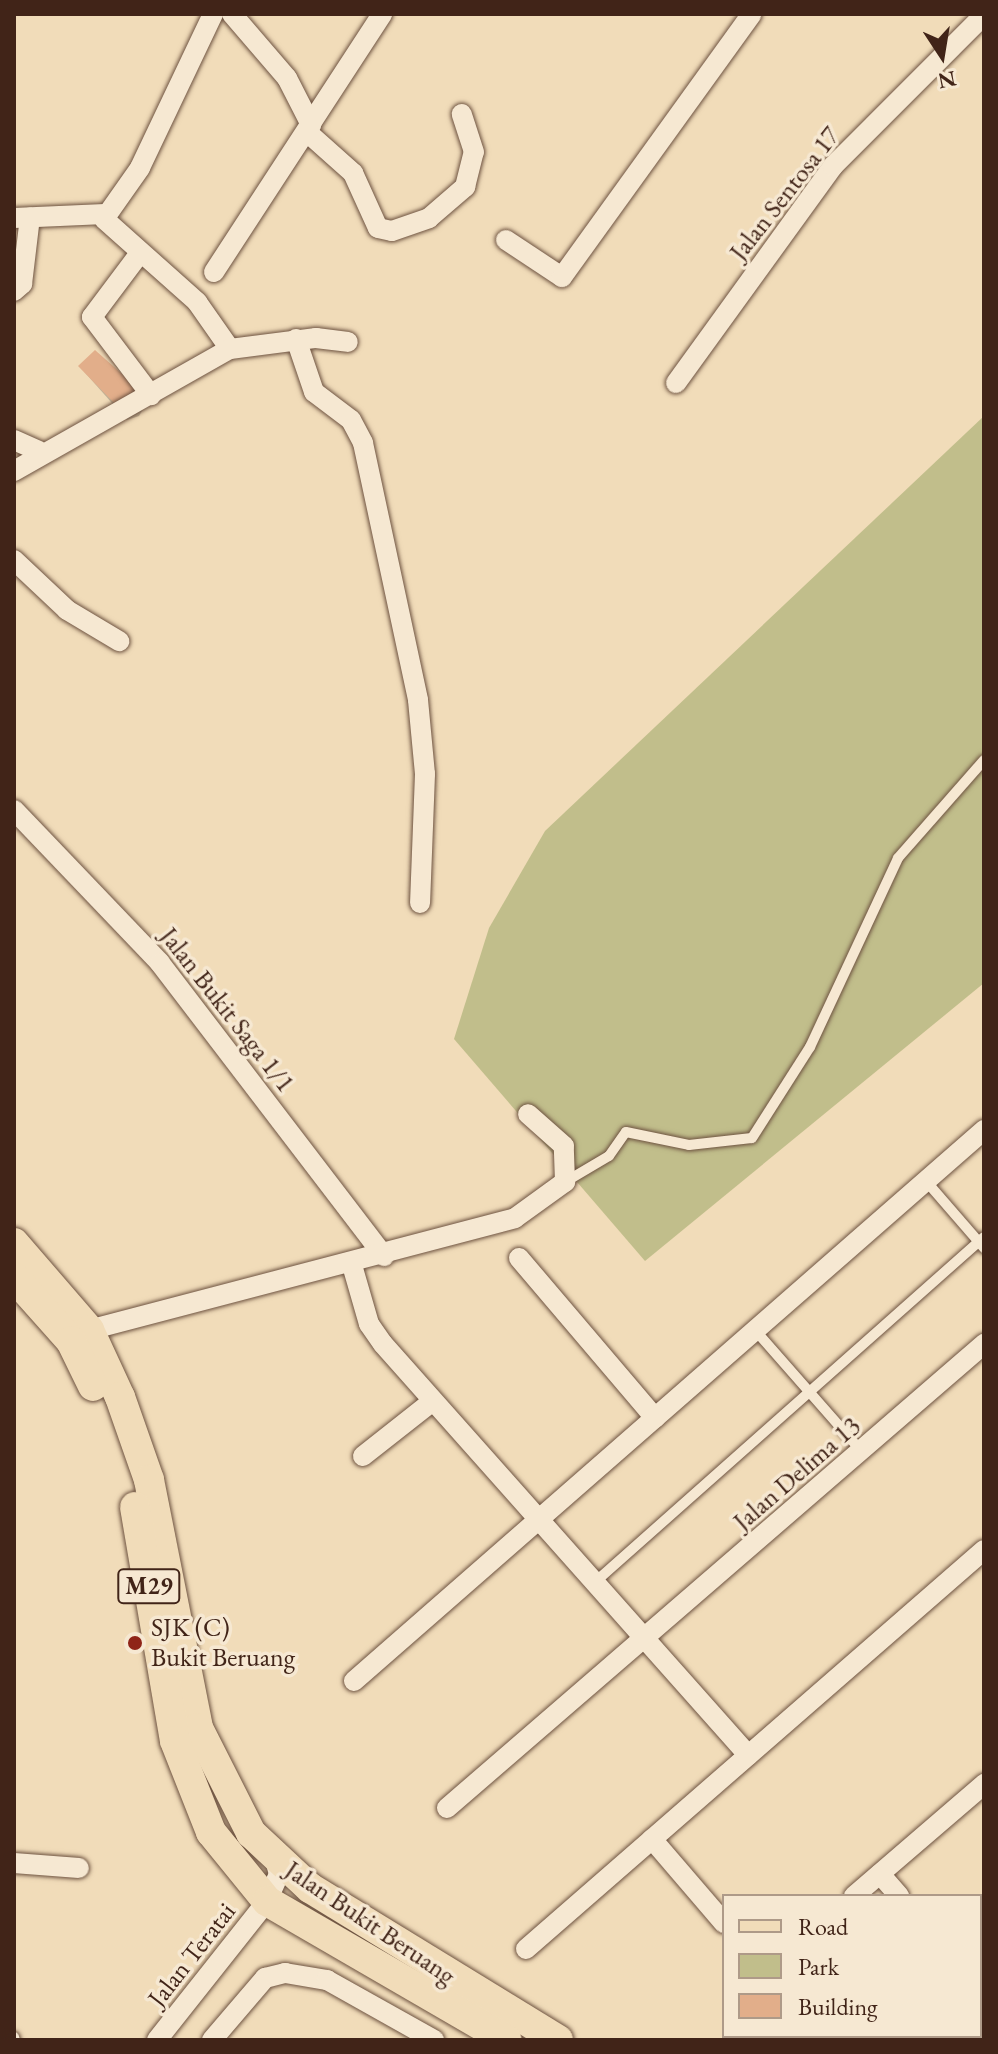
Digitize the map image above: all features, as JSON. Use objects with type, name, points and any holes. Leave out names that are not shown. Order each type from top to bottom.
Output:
[{"type":"main road","name":"Jalan Bukit Beruang","points":[[14,1243],[89,1330],[149,1480],[198,1728],[251,1833],[310,1888],[558,2040]]},
{"type":"main road","name":"Jalan Bukit Beruang","points":[[14,1277],[71,1341],[101,1403],[130,1482],[158,1662],[190,1786],[211,1832],[267,1901],[507,2040]]},
{"type":"street","points":[[105,214],[140,168],[213,14]]},
{"type":"street","points":[[214,272],[382,14]]},
{"type":"street","points":[[506,240],[562,277],[752,14]]},
{"type":"street","name":"Jalan Sentosa 17","points":[[676,383],[833,166],[984,15]]},
{"type":"street","points":[[239,16],[287,78],[309,129],[353,173],[378,228],[392,231],[429,218],[465,187],[474,152],[462,114]]},
{"type":"street","points":[[14,291],[22,284],[22,217],[105,214]]},
{"type":"street","points":[[105,214],[140,253],[197,302],[230,349]]},
{"type":"street","points":[[140,253],[92,317],[151,395]]},
{"type":"street","points":[[296,339],[314,392],[351,420],[363,443],[418,700],[425,774],[420,903]]},
{"type":"street","points":[[14,471],[39,451],[151,395],[230,349],[296,339],[348,342]]},
{"type":"street","points":[[14,440],[39,451]]},
{"type":"street","points":[[14,560],[67,610],[119,641]]},
{"type":"street","name":"Jalan Bukit Saga 1/1","points":[[14,810],[160,963],[384,1256]]},
{"type":"street","points":[[89,1330],[483,1232],[565,1182],[564,1146],[528,1114]]},
{"type":"street","points":[[354,1681],[984,1130]]},
{"type":"street","points":[[519,1258],[655,1418]]},
{"type":"street","points":[[352,1265],[369,1324],[644,1643],[748,1755]]},
{"type":"street","name":"Jalan Delima 13","points":[[447,1808],[644,1643],[984,1344]]},
{"type":"street","points":[[363,1456],[433,1401]]},
{"type":"street","points":[[526,1949],[984,1550]]},
{"type":"street","points":[[856,1894],[984,1784]]},
{"type":"street","points":[[652,1839],[722,1921]]},
{"type":"street","points":[[267,1901],[279,1874],[274,1857]]},
{"type":"street","points":[[14,1863],[79,1868]]},
{"type":"street","points":[[880,1874],[897,1894]]},
{"type":"street","points":[[267,1901],[288,1887],[310,1888]]},
{"type":"street","name":"Jalan Teratai","points":[[157,2040],[267,1901]]},
{"type":"street","points":[[212,2040],[265,1978],[285,1973],[327,1980],[434,2040]]},
{"type":"lane","points":[[565,1182],[609,1156],[626,1132],[689,1145],[752,1138],[810,1047],[898,858],[984,760]]},
{"type":"lane","points":[[593,1584],[982,1242],[926,1181]]},
{"type":"lane","points":[[755,1330],[862,1452]]},
{"type":"green space","points":[[984,416],[984,983],[645,1261],[454,1039],[489,928],[545,831]]},
{"type":"building","points":[[95,350],[139,389],[118,407],[78,366]]},
{"type":"place","name":"SJK (C) Bukit Beruang","points":[[135,1643]]}]
